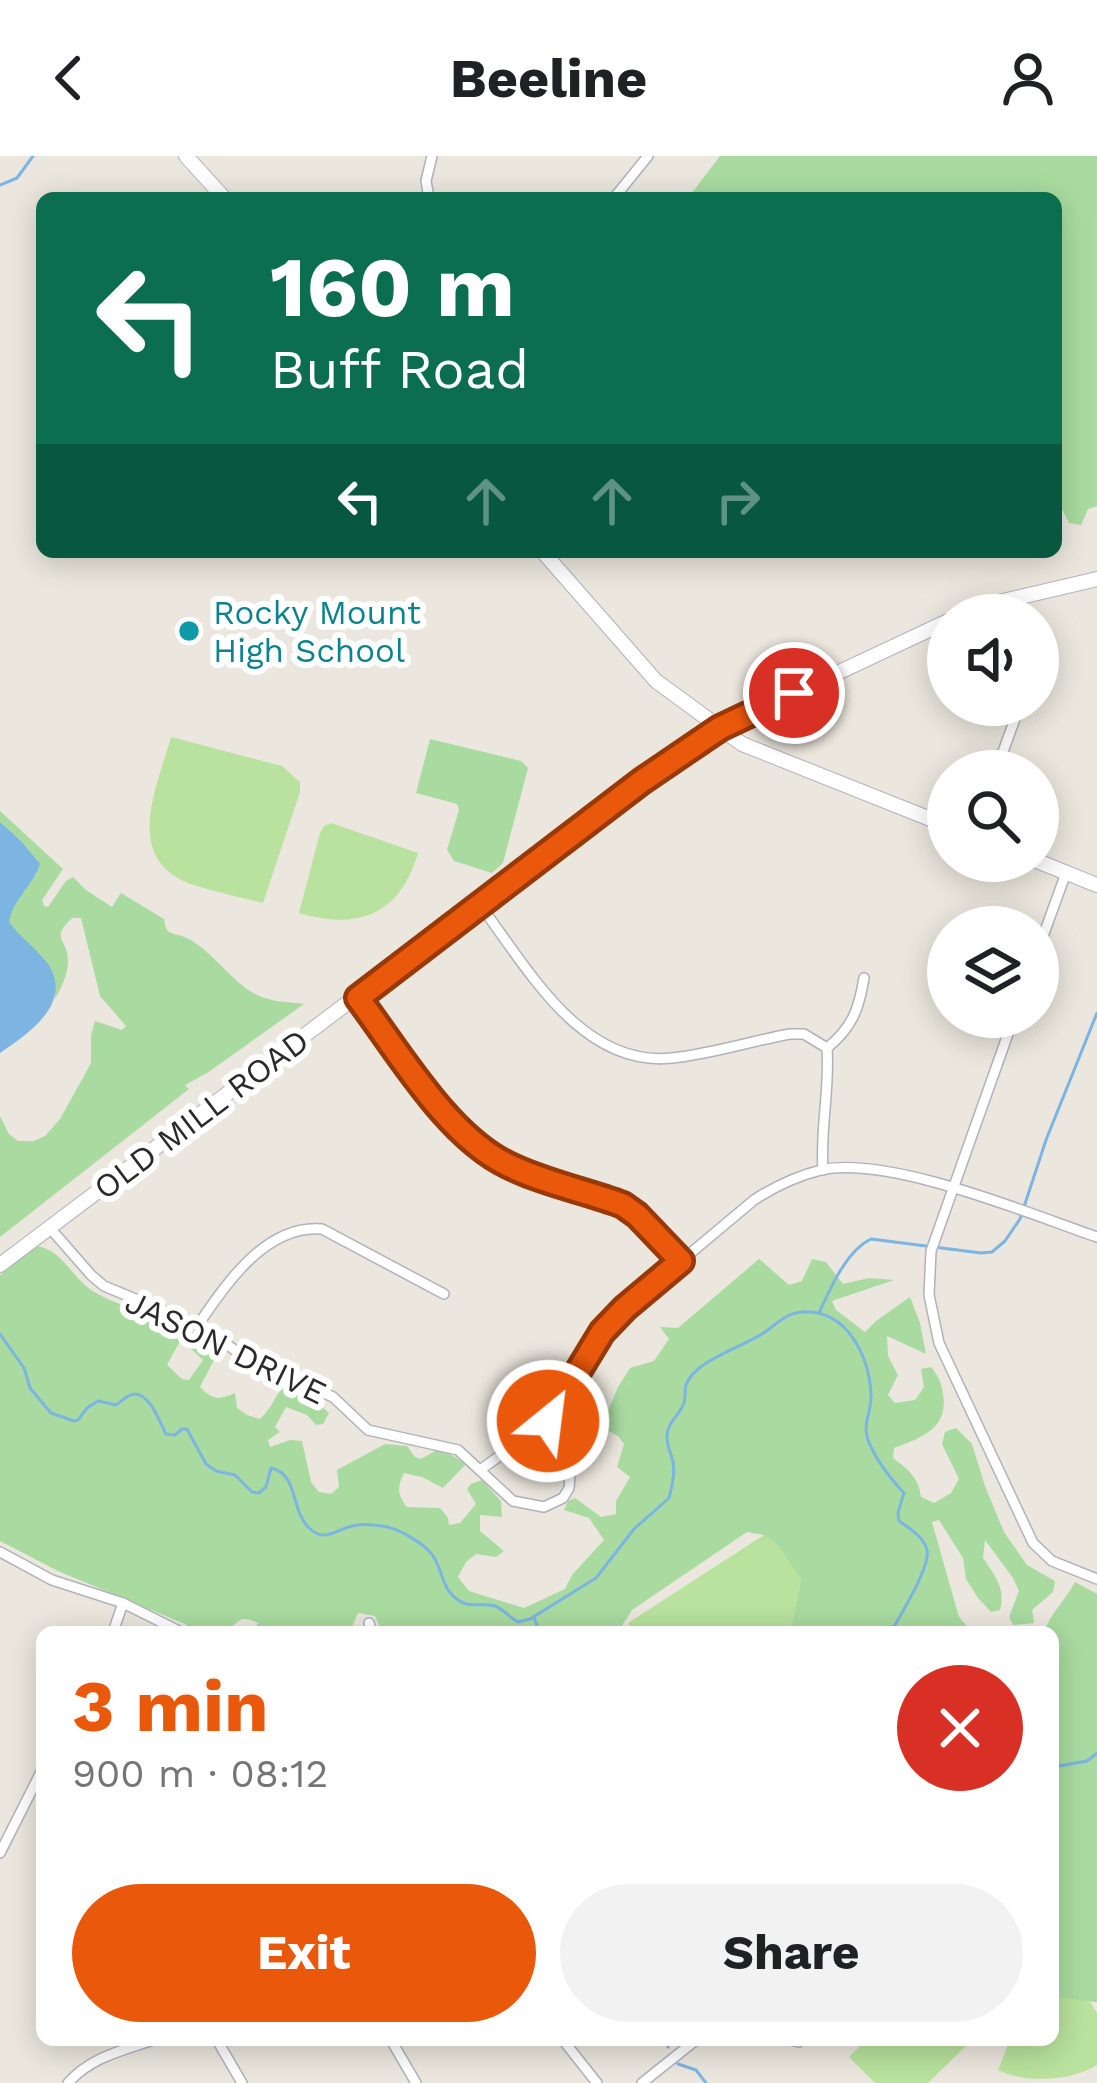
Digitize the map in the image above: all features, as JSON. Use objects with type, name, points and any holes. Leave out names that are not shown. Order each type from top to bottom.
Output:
[{"type":"street","points":[[186,156],[219,192]]},
{"type":"street","points":[[428,192],[432,156]]},
{"type":"street","points":[[619,192],[648,156]]},
{"type":"street","points":[[548,558],[656,681],[742,744],[927,818]]},
{"type":"street","points":[[1049,594],[1097,579]]},
{"type":"street","name":"OLD MILL ROAD","points":[[0,1265],[642,781],[720,728],[927,631]]},
{"type":"street","points":[[1059,870],[1097,884]]},
{"type":"street","points":[[1054,906],[1066,873]]},
{"type":"street","points":[[480,905],[564,1016],[606,1045],[671,1059],[803,1034],[827,1048]]},
{"type":"street","points":[[823,1170],[827,1048],[856,1016],[864,978]]},
{"type":"street","points":[[358,998],[445,1114],[476,1145],[508,1165],[623,1205],[681,1261]]},
{"type":"street","points":[[1006,1038],[934,1237],[930,1310],[939,1343],[1033,1543],[1052,1561],[1097,1579]]},
{"type":"street","points":[[480,1470],[548,1421],[580,1364],[625,1308],[774,1188],[823,1170],[880,1171],[952,1188],[1097,1238]]},
{"type":"street","name":"JASON DRIVE","points":[[50,1228],[104,1286],[198,1325],[254,1364],[333,1397],[368,1430],[458,1450],[513,1501],[544,1507],[563,1498],[569,1488],[571,1462],[564,1439],[548,1421]]},
{"type":"street","points":[[198,1325],[248,1264],[283,1235],[306,1228],[322,1229],[444,1294]]},
{"type":"street","points":[[0,1552],[52,1580],[123,1604],[169,1626]]},
{"type":"street","points":[[115,1626],[123,1604]]},
{"type":"street","points":[[0,1853],[36,1782]]},
{"type":"street","points":[[68,2083],[85,2066],[135,2046]]},
{"type":"street","points":[[220,2046],[242,2083]]},
{"type":"street","points":[[394,2046],[416,2083]]},
{"type":"street","points":[[568,2046],[597,2083]]},
{"type":"street","points":[[642,2083],[688,2046]]},
{"type":"green space","points":[[720,156],[1097,156],[1097,506],[1088,509],[1081,525],[1069,523],[1062,509],[1062,192],[693,192]]},
{"type":"green space","points":[[171,737],[282,766],[300,782],[263,903],[191,884],[170,873],[157,858],[150,820]]},
{"type":"green space","points":[[430,739],[521,761],[528,768],[503,863],[492,873],[454,861],[447,850],[457,804],[416,793]]},
{"type":"green space","points":[[0,811],[63,869],[42,900],[44,906],[73,877],[112,907],[121,893],[164,919],[169,932],[202,948],[247,989],[268,999],[304,1004],[185,1085],[189,1089],[0,1237],[0,1116],[18,1141],[45,1136],[60,1119],[91,1063],[95,1021],[122,1030],[126,1026],[100,996],[81,918],[72,918],[62,931],[68,966],[55,999],[47,966],[8,922],[10,911],[37,873],[21,841],[0,822]]},
{"type":"green space","points":[[331,823],[418,853],[400,891],[374,913],[340,920],[299,913],[320,833]]},
{"type":"green space","points":[[37,1246],[47,1249],[96,1293],[186,1330],[167,1365],[182,1379],[189,1380],[203,1360],[190,1348],[197,1340],[219,1350],[200,1387],[208,1394],[220,1398],[235,1393],[237,1408],[260,1419],[283,1387],[313,1399],[329,1413],[323,1424],[316,1425],[307,1415],[286,1407],[275,1427],[280,1432],[268,1440],[270,1447],[302,1441],[311,1482],[319,1492],[331,1494],[339,1487],[337,1470],[385,1444],[407,1446],[421,1459],[437,1450],[466,1464],[443,1488],[404,1473],[401,1498],[407,1507],[440,1508],[449,1525],[460,1523],[476,1504],[467,1489],[482,1480],[501,1501],[502,1517],[480,1515],[480,1531],[504,1551],[496,1557],[476,1554],[458,1577],[469,1591],[524,1608],[565,1589],[604,1540],[589,1518],[564,1510],[568,1501],[575,1498],[601,1517],[616,1514],[616,1501],[630,1477],[617,1467],[624,1444],[618,1436],[607,1430],[591,1436],[585,1466],[577,1469],[574,1449],[555,1422],[563,1415],[604,1420],[630,1368],[654,1361],[669,1339],[660,1327],[678,1328],[759,1259],[789,1285],[802,1281],[812,1259],[826,1262],[843,1284],[869,1278],[894,1280],[832,1301],[836,1310],[865,1332],[910,1297],[926,1354],[887,1336],[888,1356],[898,1375],[888,1395],[895,1403],[915,1400],[924,1387],[921,1369],[931,1367],[944,1406],[938,1423],[894,1448],[893,1458],[912,1474],[921,1497],[934,1503],[951,1493],[959,1479],[942,1444],[945,1432],[956,1428],[972,1444],[1004,1532],[1027,1565],[1055,1581],[1053,1592],[1032,1610],[1034,1623],[1013,1625],[1009,1617],[1019,1591],[985,1540],[983,1558],[1002,1595],[1000,1610],[991,1612],[966,1579],[963,1558],[939,1520],[932,1522],[959,1617],[967,1626],[791,1626],[801,1579],[764,1535],[747,1532],[632,1610],[622,1626],[379,1626],[375,1616],[358,1613],[352,1626],[257,1626],[246,1619],[232,1626],[187,1626],[0,1541],[0,1275]]},
{"type":"green space","points":[[764,1535],[778,1545],[801,1579],[791,1626],[628,1623]]},
{"type":"green space","points":[[1075,1582],[1097,1594],[1097,2002],[1059,1999],[1059,1626],[1047,1626]]},
{"type":"green space","points":[[1059,1997],[1090,2002],[1097,2013],[1097,2065],[1047,2079],[998,2070],[1008,2046],[1059,2046]]},
{"type":"green space","points":[[860,2046],[966,2046],[928,2083],[875,2083],[849,2057]]},
{"type":"water","points":[[0,822],[40,864],[9,922],[48,964],[55,992],[44,1016],[0,1053]]},
{"type":"waterway","points":[[0,185],[17,178],[33,156]]},
{"type":"waterway","points":[[819,1313],[846,1261],[871,1239],[981,1253],[992,1252],[1005,1241],[1020,1219],[1097,1013]]},
{"type":"waterway","points":[[0,1334],[24,1368],[30,1388],[51,1413],[74,1421],[98,1401],[116,1405],[140,1395],[166,1434],[187,1429],[206,1464],[235,1475],[252,1492],[266,1487],[271,1468],[280,1472],[303,1520],[315,1532],[325,1535],[363,1525],[399,1531],[430,1552],[458,1600],[495,1606],[518,1622],[596,1578],[634,1529],[669,1498],[674,1471],[668,1430],[684,1403],[691,1376],[790,1315],[818,1313],[843,1327],[861,1351],[870,1380],[868,1440],[904,1493],[899,1521],[927,1550],[920,1579],[894,1626]]},
{"type":"waterway","points":[[534,1617],[537,1626]]},
{"type":"waterway","points":[[1059,1766],[1087,1761],[1097,1753]]},
{"type":"waterway","points":[[678,2064],[696,2070],[706,2083]]},
{"type":"place","name":"Rocky Mount High School","points":[[189,631]]},
{"type":"route","points":[[548,1421],[602,1332],[681,1261],[623,1205],[527,1173],[476,1145],[445,1114],[358,998],[642,781],[720,728],[794,693]]}]
